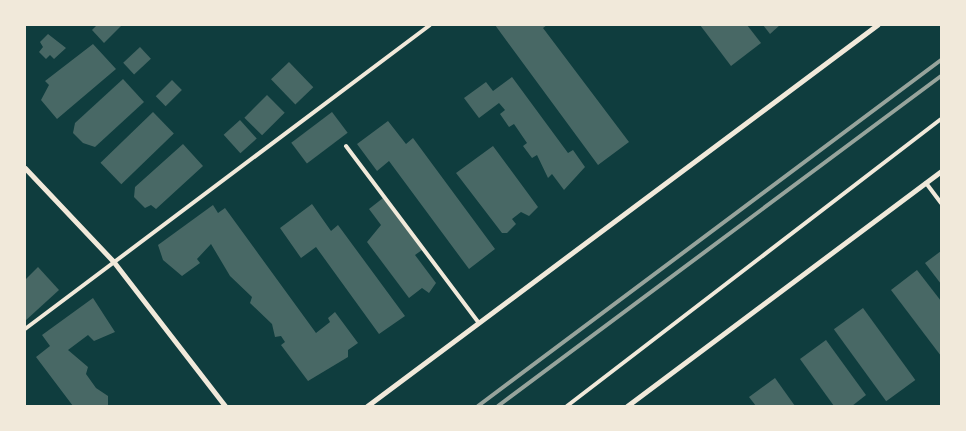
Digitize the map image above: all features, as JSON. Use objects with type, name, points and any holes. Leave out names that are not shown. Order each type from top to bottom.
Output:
[{"type":"street","points":[[367,406],[877,25]]},
{"type":"street","points":[[25,168],[113,261],[225,406]]},
{"type":"street","points":[[627,406],[941,171]]},
{"type":"lane","points":[[25,329],[113,261],[430,25]]},
{"type":"lane","points":[[567,406],[941,119]]},
{"type":"lane","points":[[346,146],[479,323]]},
{"type":"lane","points":[[926,183],[941,203]]},
{"type":"building","points":[[97,25],[122,25],[104,43],[92,30]]},
{"type":"building","points":[[495,25],[547,25],[543,28],[629,142],[598,165]]},
{"type":"building","points":[[700,25],[747,25],[761,43],[731,66]]},
{"type":"building","points":[[763,25],[780,25],[770,34]]},
{"type":"building","points":[[48,34],[66,48],[54,59],[50,55],[46,59],[39,52],[43,47],[40,42]]},
{"type":"building","points":[[93,44],[116,69],[57,119],[41,100],[49,85],[45,81]]},
{"type":"building","points":[[140,47],[151,59],[134,74],[123,63]]},
{"type":"building","points":[[289,62],[313,87],[295,105],[271,79]]},
{"type":"building","points":[[512,77],[568,153],[573,150],[585,167],[564,190],[552,174],[548,178],[537,155],[532,158],[523,146],[527,143],[514,124],[509,127],[500,114],[505,110],[499,103],[479,118],[464,98],[486,82],[493,91]]},
{"type":"building","points":[[123,79],[144,102],[95,147],[83,143],[73,133],[75,123]]},
{"type":"building","points":[[172,80],[182,90],[166,106],[156,96]]},
{"type":"building","points":[[267,95],[285,113],[262,135],[244,118]]},
{"type":"building","points":[[153,112],[174,134],[121,184],[100,163]]},
{"type":"building","points":[[332,112],[348,133],[307,163],[291,143]]},
{"type":"building","points":[[240,120],[257,139],[240,153],[224,135]]},
{"type":"building","points":[[388,121],[406,144],[413,138],[495,249],[469,269],[389,161],[377,171],[357,144]]},
{"type":"building","points":[[183,144],[203,166],[156,209],[151,205],[145,208],[134,197],[135,187]]},
{"type":"building","points":[[493,146],[538,207],[529,216],[521,212],[512,219],[516,224],[507,233],[502,233],[456,173]]},
{"type":"building","points":[[383,198],[422,250],[415,255],[436,283],[429,293],[422,288],[409,298],[367,242],[381,225],[369,209]]},
{"type":"building","points":[[312,204],[331,231],[338,225],[405,316],[379,334],[316,247],[301,258],[280,228]]},
{"type":"building","points":[[213,205],[218,213],[225,208],[316,333],[330,322],[328,318],[335,312],[358,343],[348,350],[348,357],[308,381],[281,345],[285,342],[281,336],[275,337],[272,324],[250,303],[252,297],[230,276],[211,244],[197,259],[200,263],[182,276],[163,260],[158,245]]},
{"type":"building","points":[[941,251],[941,284],[925,263]]},
{"type":"building","points":[[38,267],[59,290],[25,321],[25,280]]},
{"type":"building","points":[[917,270],[941,301],[941,356],[891,290]]},
{"type":"building","points":[[93,298],[115,332],[94,341],[88,335],[68,350],[88,367],[86,374],[96,388],[108,396],[108,406],[73,406],[36,357],[50,346],[42,335]]},
{"type":"building","points":[[863,308],[915,380],[886,401],[834,329]]},
{"type":"building","points":[[826,340],[866,395],[852,406],[834,406],[800,359]]},
{"type":"building","points":[[775,378],[795,406],[756,406],[749,397]]},
{"type":"railway","points":[[478,406],[941,60]]},
{"type":"railway","points":[[498,406],[941,76]]}]
